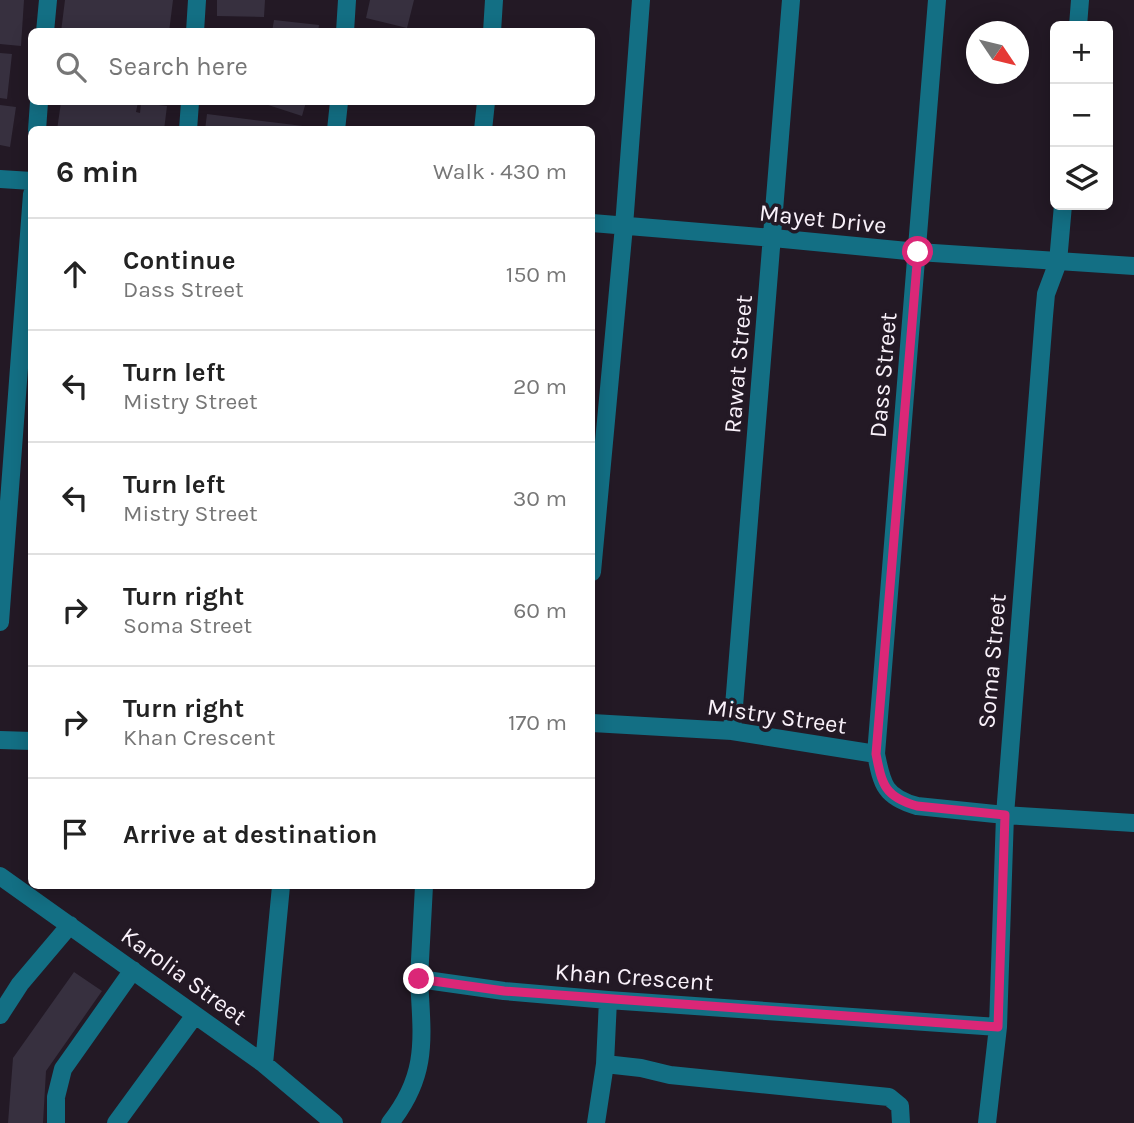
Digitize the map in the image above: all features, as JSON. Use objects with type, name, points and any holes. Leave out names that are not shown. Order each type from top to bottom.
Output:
[{"type":"street","points":[[45,28],[48,0]]},
{"type":"street","points":[[195,28],[197,0]]},
{"type":"street","points":[[345,28],[347,0]]},
{"type":"street","points":[[492,28],[494,0]]},
{"type":"street","points":[[595,540],[624,226],[641,0]]},
{"type":"street","name":"Rawat Street","points":[[732,731],[791,0]]},
{"type":"street","name":"Dass Street","points":[[876,754],[937,0]]},
{"type":"street","points":[[1078,21],[1080,0]]},
{"type":"street","points":[[37,126],[39,105]]},
{"type":"street","points":[[188,126],[190,105]]},
{"type":"street","points":[[337,126],[339,105]]},
{"type":"street","points":[[483,126],[486,105]]},
{"type":"street","points":[[0,179],[28,181]]},
{"type":"street","name":"Soma Street","points":[[987,1123],[998,1027],[1005,815],[1045,305],[1046,294],[1058,262],[1063,210]]},
{"type":"street","name":"Mayet Drive","points":[[595,223],[918,252],[1134,266]]},
{"type":"street","points":[[0,622],[28,248]]},
{"type":"street","name":"Mistry Street","points":[[595,723],[732,731],[876,754],[881,779],[894,796],[917,806],[1134,823]]},
{"type":"street","points":[[0,740],[28,741]]},
{"type":"street","name":"Karolia Street","points":[[0,876],[264,1064],[334,1123]]},
{"type":"street","points":[[264,1064],[281,889]]},
{"type":"street","points":[[390,1123],[399,1112],[415,1080],[421,1056],[419,979],[424,889]]},
{"type":"street","points":[[0,1015],[20,984],[70,925]]},
{"type":"street","points":[[57,1123],[56,1097],[63,1069],[133,970]]},
{"type":"street","name":"Khan Crescent","points":[[419,979],[504,991],[608,1000],[998,1027]]},
{"type":"street","points":[[596,1123],[605,1064],[608,1000]]},
{"type":"street","points":[[117,1123],[195,1015]]},
{"type":"street","points":[[605,1064],[642,1068],[670,1075],[889,1097],[900,1106],[901,1123]]},
{"type":"building","points":[[0,0],[24,0],[21,46],[0,44]]},
{"type":"building","points":[[65,0],[173,0],[170,28],[62,28]]},
{"type":"building","points":[[217,0],[265,0],[264,17],[217,16]]},
{"type":"building","points":[[370,0],[414,0],[407,28],[366,18]]},
{"type":"building","points":[[274,20],[319,25],[319,28],[273,28]]},
{"type":"building","points":[[0,53],[12,54],[7,99],[0,98]]},
{"type":"building","points":[[0,105],[16,107],[10,147],[0,145]]},
{"type":"building","points":[[61,105],[137,105],[136,112],[140,113],[141,105],[167,106],[164,126],[58,126]]},
{"type":"building","points":[[268,105],[305,105],[302,116]]},
{"type":"building","points":[[207,114],[303,126],[206,126]]},
{"type":"building","points":[[74,972],[102,991],[46,1071],[43,1123],[8,1123],[13,1058]]},
{"type":"route","points":[[419,979],[504,991],[608,1000],[998,1027],[1005,815],[917,806],[903,802],[887,789],[881,779],[876,754],[918,252]]}]
